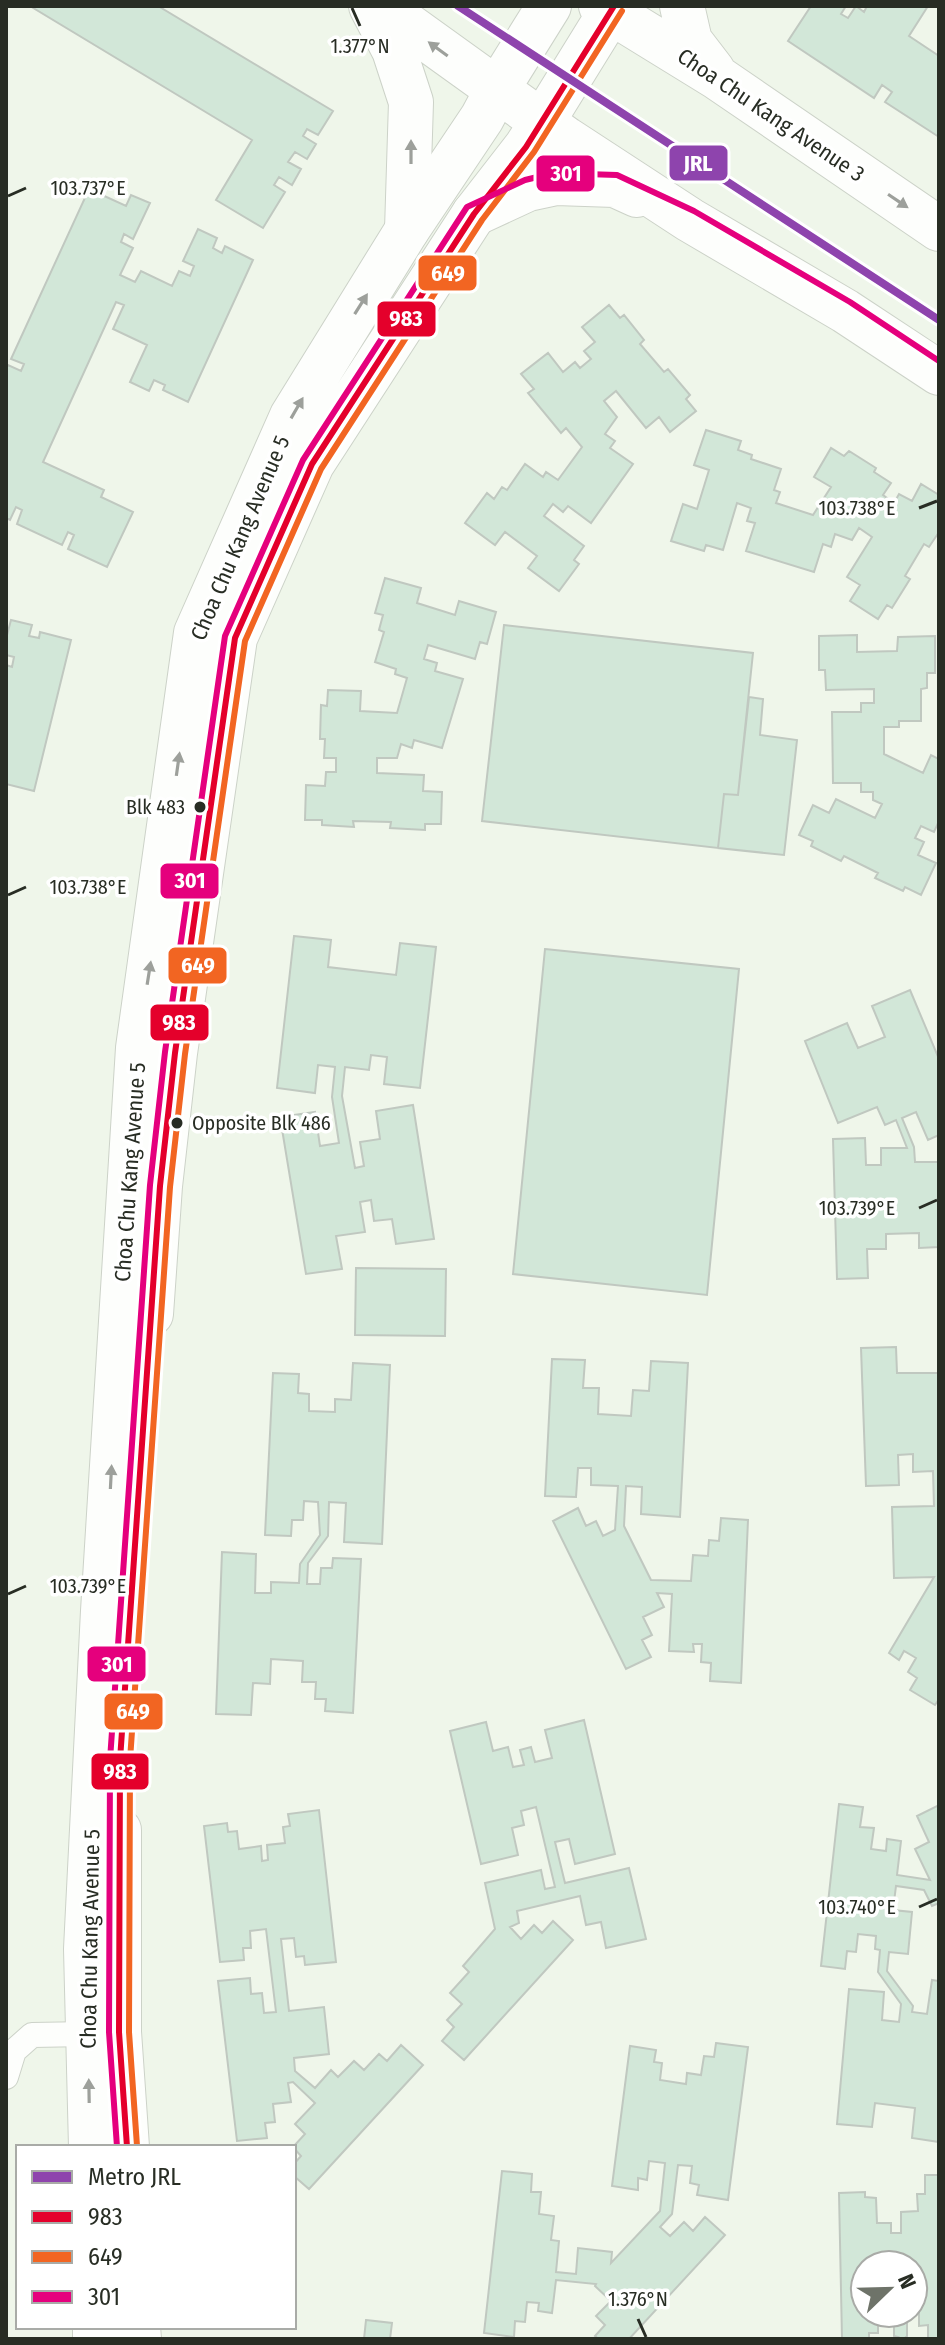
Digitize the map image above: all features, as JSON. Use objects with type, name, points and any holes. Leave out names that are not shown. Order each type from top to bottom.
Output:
[{"type":"street","points":[[371,6],[394,50],[411,102],[407,230]]},
{"type":"street","points":[[381,6],[465,69],[498,88],[690,220],[845,311],[939,373]]},
{"type":"street","name":"Choa Chu Kang Avenue 5","points":[[91,2145],[86,1949],[127,1215],[141,1022],[196,633],[292,416],[407,230],[482,118],[549,6]]},
{"type":"street","points":[[682,6],[690,41],[718,78]]},
{"type":"street","name":"Choa Chu Kang Avenue 5","points":[[127,2145],[119,2032],[120,1760],[160,1186],[175,1053],[235,638],[312,464],[474,214],[543,121],[608,8]]},
{"type":"street","name":"Choa Chu Kang Avenue 3","points":[[608,8],[718,78],[939,229]]},
{"type":"street","points":[[474,214],[528,189],[556,183],[615,185],[690,220]]},
{"type":"street","points":[[319,370],[358,393]]},
{"type":"lane","points":[[6,2077],[14,2051],[32,2035],[88,2034]]},
{"type":"building","points":[[30,6],[158,6],[333,111],[318,135],[307,129],[303,136],[316,144],[307,159],[295,152],[288,162],[301,169],[292,185],[279,177],[274,185],[285,192],[263,228],[216,200],[252,140]]},
{"type":"building","points":[[811,6],[846,6],[841,14],[848,18],[856,6],[864,12],[867,6],[928,6],[909,36],[939,56],[939,137],[885,102],[892,92],[882,85],[874,98],[788,41]]},
{"type":"building","points":[[89,189],[126,206],[131,195],[150,203],[133,239],[124,234],[121,242],[133,248],[120,275],[135,282],[141,271],[172,286],[179,271],[190,276],[194,266],[183,261],[198,229],[217,238],[213,248],[222,253],[225,246],[253,260],[188,402],[163,390],[165,385],[154,380],[149,391],[130,382],[147,345],[113,329],[124,305],[116,302],[43,462],[104,490],[101,497],[133,512],[107,567],[68,549],[74,535],[68,532],[62,545],[17,524],[22,510],[16,507],[10,520],[6,518],[6,369],[8,365],[21,371],[24,364],[11,359]]},
{"type":"building","points":[[609,305],[620,318],[624,315],[644,340],[640,344],[664,372],[668,369],[690,395],[686,399],[696,411],[670,432],[659,417],[646,428],[616,391],[604,401],[617,417],[605,434],[615,441],[610,448],[633,464],[591,523],[568,506],[563,512],[553,504],[544,516],[584,546],[574,560],[579,564],[559,591],[528,568],[537,556],[505,532],[495,545],[465,523],[487,493],[494,499],[502,487],[507,490],[525,464],[543,477],[546,472],[558,480],[582,447],[566,428],[561,433],[528,393],[534,389],[521,374],[548,353],[563,372],[575,362],[580,368],[591,359],[584,351],[595,342],[582,327]]},
{"type":"building","points":[[706,430],[741,441],[738,450],[752,455],[751,459],[781,469],[774,490],[780,492],[776,503],[813,515],[831,487],[814,477],[831,448],[844,456],[849,451],[876,468],[874,472],[891,483],[883,495],[894,503],[899,494],[912,501],[921,484],[939,495],[939,532],[929,547],[924,544],[905,576],[910,579],[892,608],[887,605],[878,619],[850,601],[860,585],[847,577],[872,537],[859,528],[852,540],[835,534],[831,547],[823,544],[814,572],[746,551],[755,523],[747,521],[751,508],[737,503],[723,550],[706,545],[704,551],[671,541],[683,504],[697,509],[709,470],[694,465]]},
{"type":"building","points":[[385,578],[421,588],[417,603],[455,615],[459,601],[496,612],[487,644],[480,642],[475,659],[428,645],[424,659],[437,663],[435,671],[463,679],[442,748],[414,740],[412,748],[401,744],[397,758],[377,758],[377,773],[424,775],[423,791],[442,792],[441,824],[425,824],[425,830],[390,828],[391,822],[353,821],[354,827],[322,825],[322,820],[305,820],[306,785],[325,786],[326,772],[336,772],[336,758],[324,758],[325,739],[320,739],[321,705],[327,706],[328,690],[361,691],[360,711],[397,713],[407,678],[395,674],[396,669],[375,662],[384,632],[379,630],[383,615],[375,613]]},
{"type":"building","points":[[11,620],[32,625],[29,636],[39,638],[40,632],[71,640],[34,791],[6,784],[6,665],[12,667],[14,657],[6,655],[6,639]]},
{"type":"building","points":[[504,625],[753,653],[738,795],[724,794],[718,848],[482,821]]},
{"type":"building","points":[[857,635],[857,652],[897,651],[898,637],[935,636],[935,673],[927,673],[927,688],[921,689],[921,721],[899,721],[899,727],[884,727],[884,754],[923,773],[931,755],[939,759],[939,821],[934,832],[921,826],[915,838],[924,842],[918,855],[936,863],[921,895],[905,887],[903,891],[875,878],[878,873],[844,856],[841,861],[811,846],[813,841],[799,835],[813,805],[829,813],[836,799],[875,818],[882,804],[873,800],[873,792],[861,792],[861,783],[833,783],[832,712],[861,712],[861,703],[874,703],[874,689],[826,690],[825,670],[819,670],[819,636]]},
{"type":"building","points":[[749,697],[763,699],[760,735],[797,740],[784,855],[718,848],[724,794],[738,795]]},
{"type":"building","points":[[294,936],[331,940],[328,967],[396,975],[400,943],[436,947],[420,1088],[384,1084],[387,1057],[371,1055],[369,1070],[345,1067],[342,1096],[355,1168],[364,1166],[360,1142],[380,1139],[376,1111],[413,1105],[434,1239],[396,1244],[392,1219],[374,1221],[371,1200],[360,1202],[365,1232],[336,1236],[342,1269],[306,1274],[280,1117],[315,1112],[320,1146],[339,1143],[332,1097],[335,1067],[318,1065],[315,1093],[277,1088]]},
{"type":"building","points":[[545,949],[739,969],[707,1295],[513,1274]]},
{"type":"building","points":[[910,990],[939,1059],[939,1135],[928,1140],[916,1112],[902,1118],[914,1147],[915,1162],[939,1162],[939,1247],[919,1248],[919,1233],[886,1234],[886,1249],[867,1249],[868,1278],[837,1279],[833,1139],[865,1138],[866,1165],[881,1165],[881,1148],[907,1148],[896,1120],[885,1125],[877,1107],[838,1123],[805,1041],[847,1023],[858,1048],[885,1037],[872,1006]]},
{"type":"building","points":[[356,1268],[446,1269],[445,1336],[355,1335]]},
{"type":"building","points":[[896,1347],[897,1373],[939,1373],[939,1699],[935,1705],[910,1690],[917,1678],[908,1672],[916,1658],[904,1651],[899,1660],[889,1653],[934,1577],[894,1578],[892,1507],[934,1506],[933,1471],[913,1472],[913,1454],[898,1455],[899,1485],[866,1486],[861,1348]]},
{"type":"building","points":[[552,1359],[585,1360],[583,1388],[599,1388],[598,1414],[631,1416],[633,1390],[649,1391],[651,1361],[688,1363],[680,1517],[641,1514],[642,1487],[626,1486],[624,1526],[651,1580],[691,1581],[693,1555],[708,1556],[709,1540],[719,1541],[721,1518],[748,1520],[741,1683],[710,1681],[711,1663],[701,1662],[702,1644],[693,1644],[694,1652],[669,1651],[672,1594],[657,1593],[664,1607],[643,1617],[652,1635],[642,1640],[651,1657],[626,1669],[553,1521],[578,1508],[586,1526],[596,1521],[603,1536],[615,1530],[618,1486],[591,1485],[591,1468],[578,1468],[576,1497],[545,1496]]},
{"type":"building","points":[[353,1363],[390,1365],[382,1544],[344,1542],[346,1503],[329,1502],[328,1536],[308,1563],[307,1584],[320,1584],[321,1568],[332,1568],[333,1558],[361,1559],[353,1713],[325,1711],[326,1699],[315,1699],[316,1682],[302,1682],[303,1661],[271,1659],[270,1684],[253,1683],[251,1715],[216,1714],[222,1552],[256,1554],[255,1593],[271,1593],[271,1582],[299,1583],[300,1564],[320,1535],[318,1502],[304,1501],[303,1520],[292,1520],[291,1536],[265,1535],[273,1373],[299,1374],[298,1393],[309,1394],[309,1411],[335,1412],[335,1399],[351,1400]]},
{"type":"building","points":[[584,1720],[615,1854],[575,1864],[569,1839],[555,1842],[565,1883],[629,1868],[646,1939],[606,1948],[601,1922],[586,1925],[580,1896],[517,1911],[519,1923],[510,1927],[521,1939],[534,1925],[542,1933],[553,1921],[573,1940],[464,2060],[442,2041],[454,2027],[447,2020],[462,2004],[450,1993],[469,1972],[463,1966],[495,1929],[485,1883],[541,1870],[545,1889],[555,1887],[536,1807],[521,1811],[524,1825],[512,1828],[518,1855],[481,1864],[450,1731],[486,1722],[493,1751],[508,1747],[513,1767],[524,1765],[520,1750],[531,1747],[535,1762],[552,1758],[545,1730]]},
{"type":"building","points":[[839,1804],[863,1807],[860,1827],[874,1828],[871,1849],[886,1851],[887,1839],[901,1841],[897,1875],[930,1880],[915,1849],[929,1842],[917,1816],[939,1805],[939,1903],[932,1906],[924,1890],[896,1886],[893,1910],[912,1912],[908,1954],[889,1952],[887,1971],[913,2006],[912,2012],[927,2014],[932,1980],[939,1981],[939,2142],[912,2138],[915,2108],[875,2103],[872,2127],[837,2124],[849,1989],[884,1992],[882,2020],[899,2022],[901,2004],[878,1972],[880,1950],[875,1949],[876,1936],[858,1934],[856,1952],[847,1951],[845,1969],[821,1966]]},
{"type":"building","points":[[319,1810],[336,1962],[305,1965],[304,1956],[296,1957],[294,1938],[281,1939],[289,2011],[324,2007],[329,2054],[294,2058],[295,2071],[315,2088],[331,2070],[338,2077],[354,2061],[364,2070],[379,2054],[387,2061],[401,2045],[423,2065],[309,2189],[296,2178],[296,2162],[301,2156],[295,2145],[305,2134],[295,2124],[315,2103],[293,2082],[288,2083],[291,2102],[273,2104],[275,2122],[265,2123],[267,2138],[237,2141],[218,1981],[250,1978],[251,1994],[262,1993],[264,2013],[276,2012],[266,1929],[250,1931],[251,1948],[243,1948],[244,1960],[220,1962],[204,1826],[227,1823],[228,1832],[237,1831],[239,1849],[261,1846],[262,1861],[268,1860],[267,1845],[285,1843],[283,1827],[290,1826],[288,1814]]},
{"type":"building","points":[[716,2043],[748,2047],[728,2200],[697,2195],[699,2185],[690,2183],[692,2166],[678,2165],[672,2214],[660,2227],[670,2236],[684,2222],[693,2231],[705,2217],[725,2235],[629,2339],[598,2339],[595,2336],[605,2325],[596,2316],[611,2301],[596,2284],[556,2280],[552,2313],[538,2311],[539,2303],[527,2302],[525,2322],[515,2321],[514,2337],[484,2333],[502,2171],[532,2174],[531,2192],[541,2192],[539,2214],[554,2216],[551,2240],[559,2241],[556,2272],[576,2274],[578,2248],[612,2252],[611,2263],[660,2211],[665,2163],[649,2161],[647,2180],[638,2178],[638,2190],[612,2186],[630,2046],[656,2050],[654,2062],[662,2063],[660,2080],[686,2084],[687,2073],[701,2075],[704,2056],[714,2057]]},
{"type":"building","points":[[925,2175],[939,2175],[939,2339],[928,2339],[929,2249],[849,2249],[849,2329],[878,2329],[878,2333],[869,2333],[869,2339],[842,2339],[839,2193],[865,2192],[865,2197],[876,2198],[877,2223],[891,2223],[891,2233],[901,2233],[901,2212],[918,2211],[917,2194],[925,2194]]},
{"type":"building","points":[[366,2320],[392,2323],[390,2339],[364,2339]]},
{"type":"building","points":[[894,2329],[907,2329],[904,2339],[894,2336]]},
{"type":"metro line","name":"JRL","points":[[458,6],[939,320]]},
{"type":"transit line","name":"983","points":[[127,2145],[119,2032],[120,1760],[160,1186],[175,1053],[235,638],[312,464],[474,214],[526,147],[614,6]]},
{"type":"transit line","name":"649","points":[[137,2145],[129,2032],[130,1760],[170,1187],[185,1054],[245,641],[321,469],[482,220],[534,152],[622,11]]},
{"type":"transit line","name":"301","points":[[117,2145],[109,2032],[110,1760],[150,1185],[165,1052],[225,636],[303,460],[467,207],[525,180],[554,173],[617,175],[694,211],[850,302],[939,361]]},
{"type":"place","name":"Blk 483","points":[[200,807]]},
{"type":"place","name":"Opposite Blk 486","points":[[177,1123]]}]
